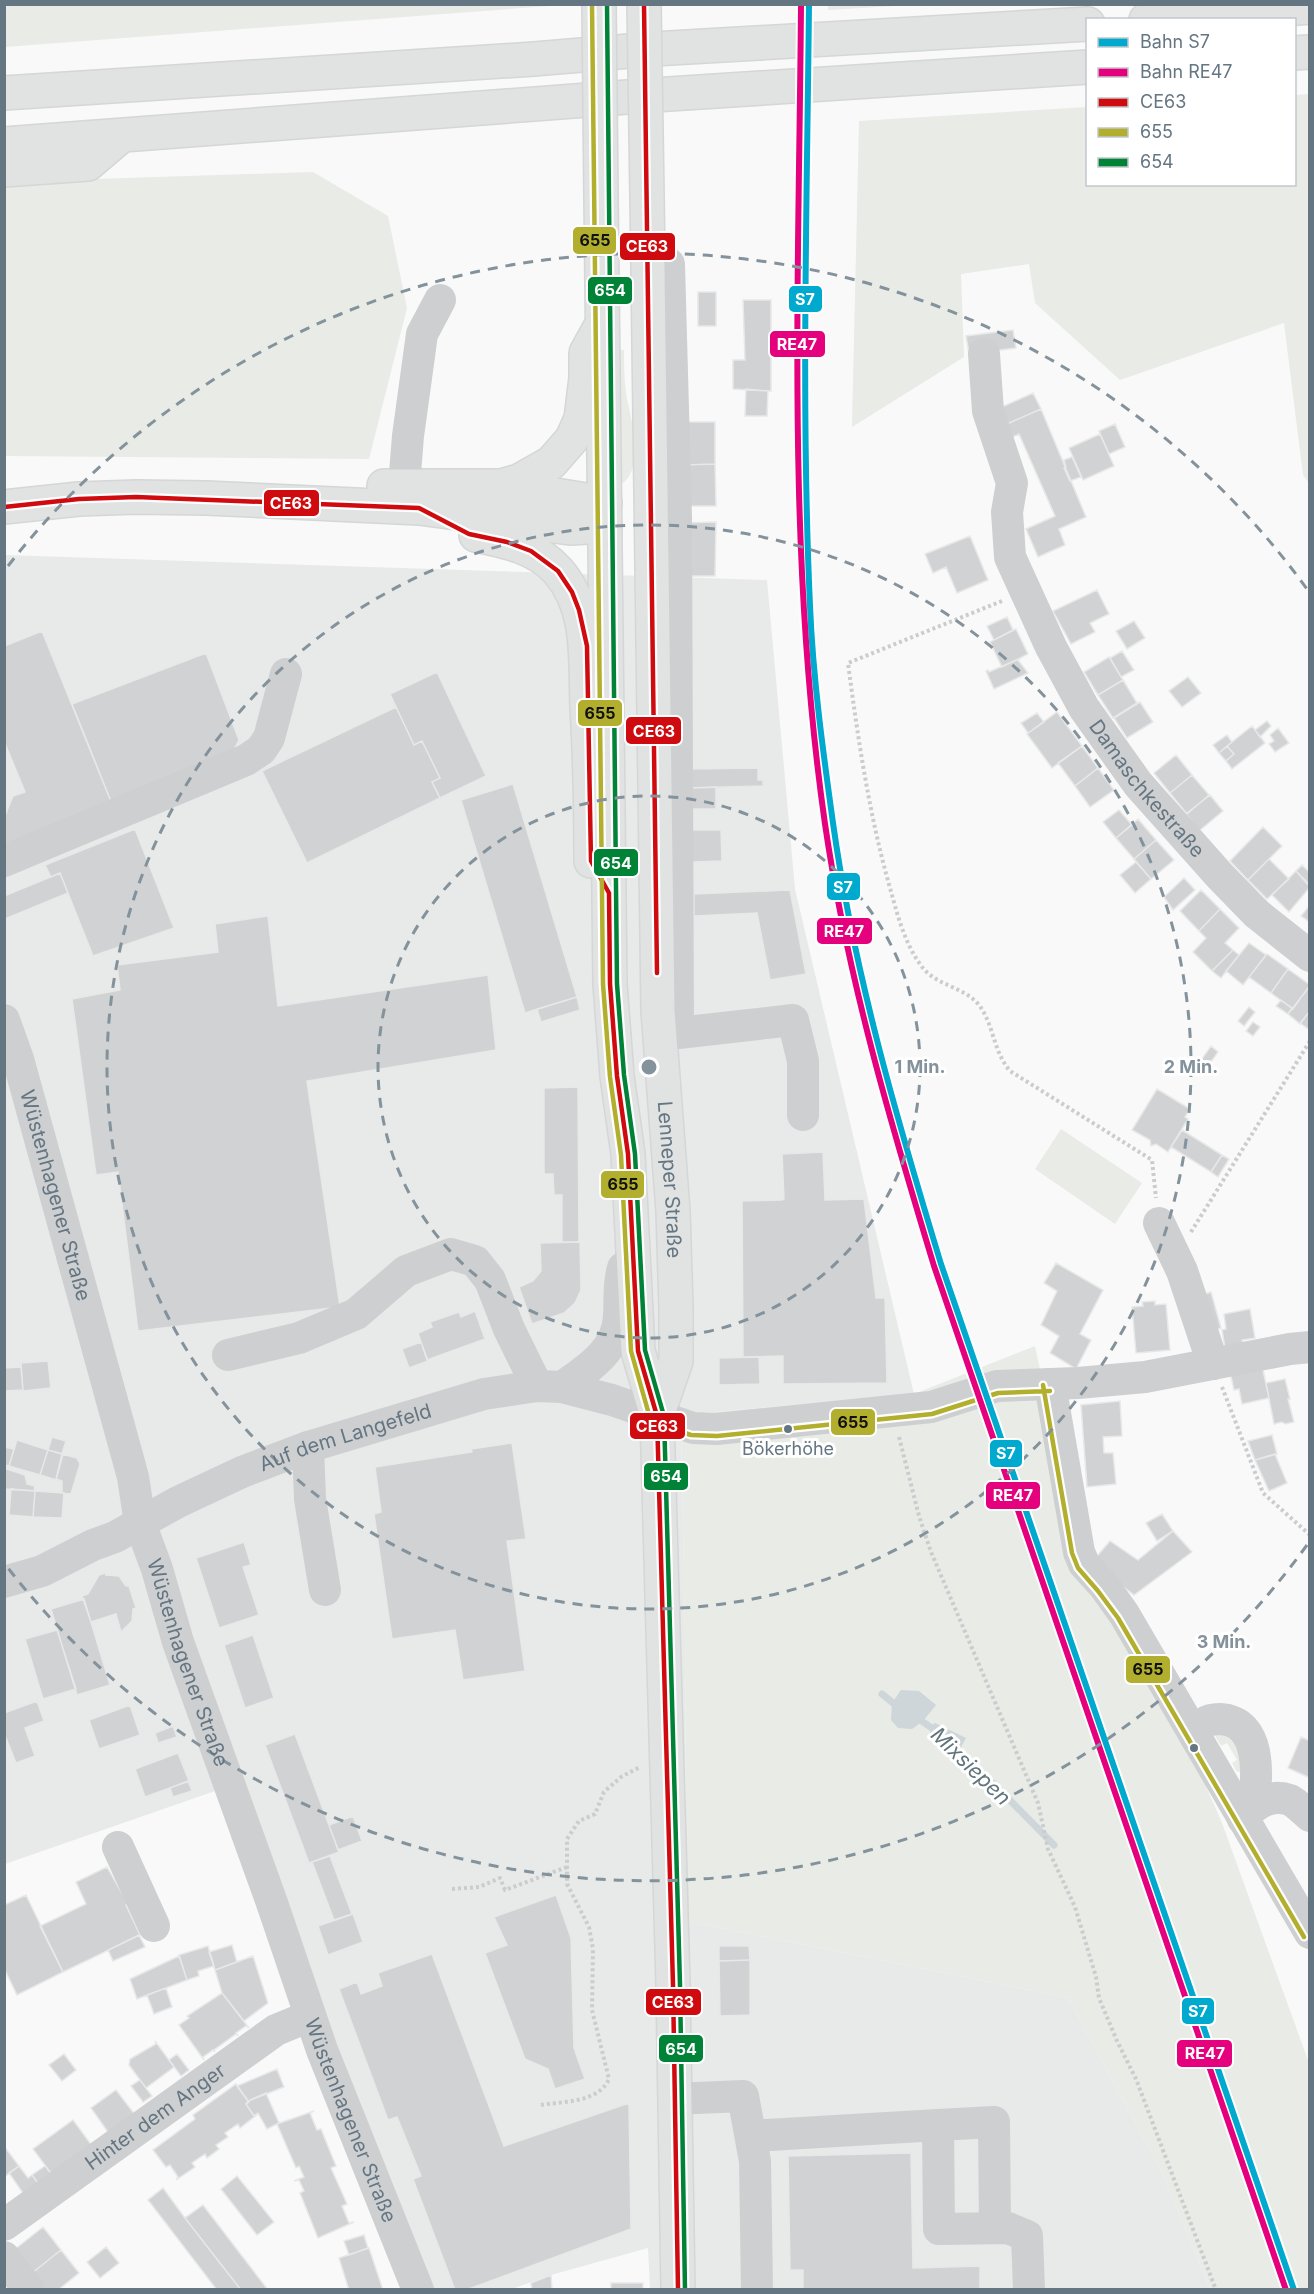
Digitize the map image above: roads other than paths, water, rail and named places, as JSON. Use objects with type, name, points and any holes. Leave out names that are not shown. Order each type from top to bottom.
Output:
[{"type":"main road","name":"Lenneper Straße","points":[[599,4],[610,984],[614,1041],[628,1154],[638,1351],[657,1416],[678,2289]]},
{"type":"main road","name":"Lenneper Straße","points":[[644,4],[658,1023],[673,1210],[676,1329],[676,1361],[657,1416]]},
{"type":"main road","points":[[1171,18],[1310,7]]},
{"type":"main road","points":[[12,91],[534,59],[653,49],[1086,24]]},
{"type":"main road","points":[[4,144],[654,96],[1086,68]]},
{"type":"main road","points":[[4,170],[88,164],[122,136]]},
{"type":"main road","points":[[4,507],[79,499],[136,497],[412,497],[499,486],[519,481],[551,463],[572,439],[581,418],[586,378],[586,353],[603,324]]},
{"type":"main road","points":[[4,486],[127,480],[412,497],[570,528],[605,514]]},
{"type":"main road","points":[[499,486],[605,514],[651,516]]},
{"type":"main road","points":[[412,497],[469,534],[531,550],[558,571],[572,592],[579,610],[587,646],[591,861],[609,893]]},
{"type":"street","points":[[648,266],[669,264],[676,518],[678,1033],[793,1020],[802,1060],[803,1116]]},
{"type":"street","points":[[412,497],[408,436],[422,334],[440,300]]},
{"type":"street","name":"Damaschkestraße","points":[[984,354],[988,411],[1012,483],[1007,512],[1010,557],[1051,647],[1084,708],[1138,784],[1220,876],[1257,914],[1310,956]]},
{"type":"street","points":[[4,861],[246,760],[261,750],[269,738],[286,674]]},
{"type":"street","name":"Wüstenhagener Straße","points":[[4,1020],[18,1059],[133,1477],[140,1523],[157,1569],[178,1642],[310,2016],[418,2289]]},
{"type":"street","points":[[1159,1223],[1182,1271],[1213,1364]]},
{"type":"street","name":"Auf dem Langefeld","points":[[550,1387],[586,1371],[613,1340],[620,1316],[619,1283],[633,1234]]},
{"type":"street","points":[[228,1355],[299,1338],[356,1314],[406,1271],[451,1254],[475,1261],[490,1280],[509,1329],[550,1387]]},
{"type":"street","name":"Auf dem Langefeld","points":[[4,1582],[42,1571],[93,1545],[115,1538],[178,1502],[242,1472],[308,1447],[484,1394],[550,1387],[612,1400],[693,1428],[716,1429],[931,1407],[997,1386],[1145,1377],[1310,1347]]},
{"type":"street","points":[[1037,1385],[1081,1559],[1124,1614],[1195,1736],[1248,1812],[1310,1934]]},
{"type":"street","points":[[308,1447],[310,1499],[325,1590]]},
{"type":"street","points":[[1195,1736],[1201,1724],[1209,1719],[1237,1723],[1246,1732],[1252,1746],[1257,1770],[1248,1812]]},
{"type":"street","points":[[1248,1812],[1270,1798],[1290,1800],[1310,1815]]},
{"type":"street","points":[[118,1847],[154,1926]]},
{"type":"street","name":"Hinter dem Anger","points":[[4,2225],[276,2030],[310,2016]]},
{"type":"street","points":[[674,2099],[743,2096],[755,2161],[757,2289]]},
{"type":"street","points":[[751,2136],[994,2122],[995,2228]]},
{"type":"street","points":[[938,2125],[939,2229],[1008,2228],[1027,2236],[1029,2289]]},
{"type":"street","points":[[4,2257],[29,2289]]},
{"type":"waterway","name":"Mixsiepen","points":[[882,1694],[898,1707]]},
{"type":"waterway","name":"Mixsiepen","points":[[916,1717],[936,1731]]},
{"type":"waterway","name":"Mixsiepen","points":[[952,1748],[978,1773],[994,1784],[1054,1845]]},
{"type":"rail line","name":"RE47","points":[[801,4],[797,312],[800,518],[813,722],[825,824],[845,936],[871,1047],[934,1266],[1286,2290]]},
{"type":"rail line","name":"S7","points":[[809,4],[805,381],[811,633],[833,823],[853,935],[878,1045],[941,1264],[1294,2290]]},
{"type":"place","name":"Bökerhöhe","points":[[788,1429]]}]
